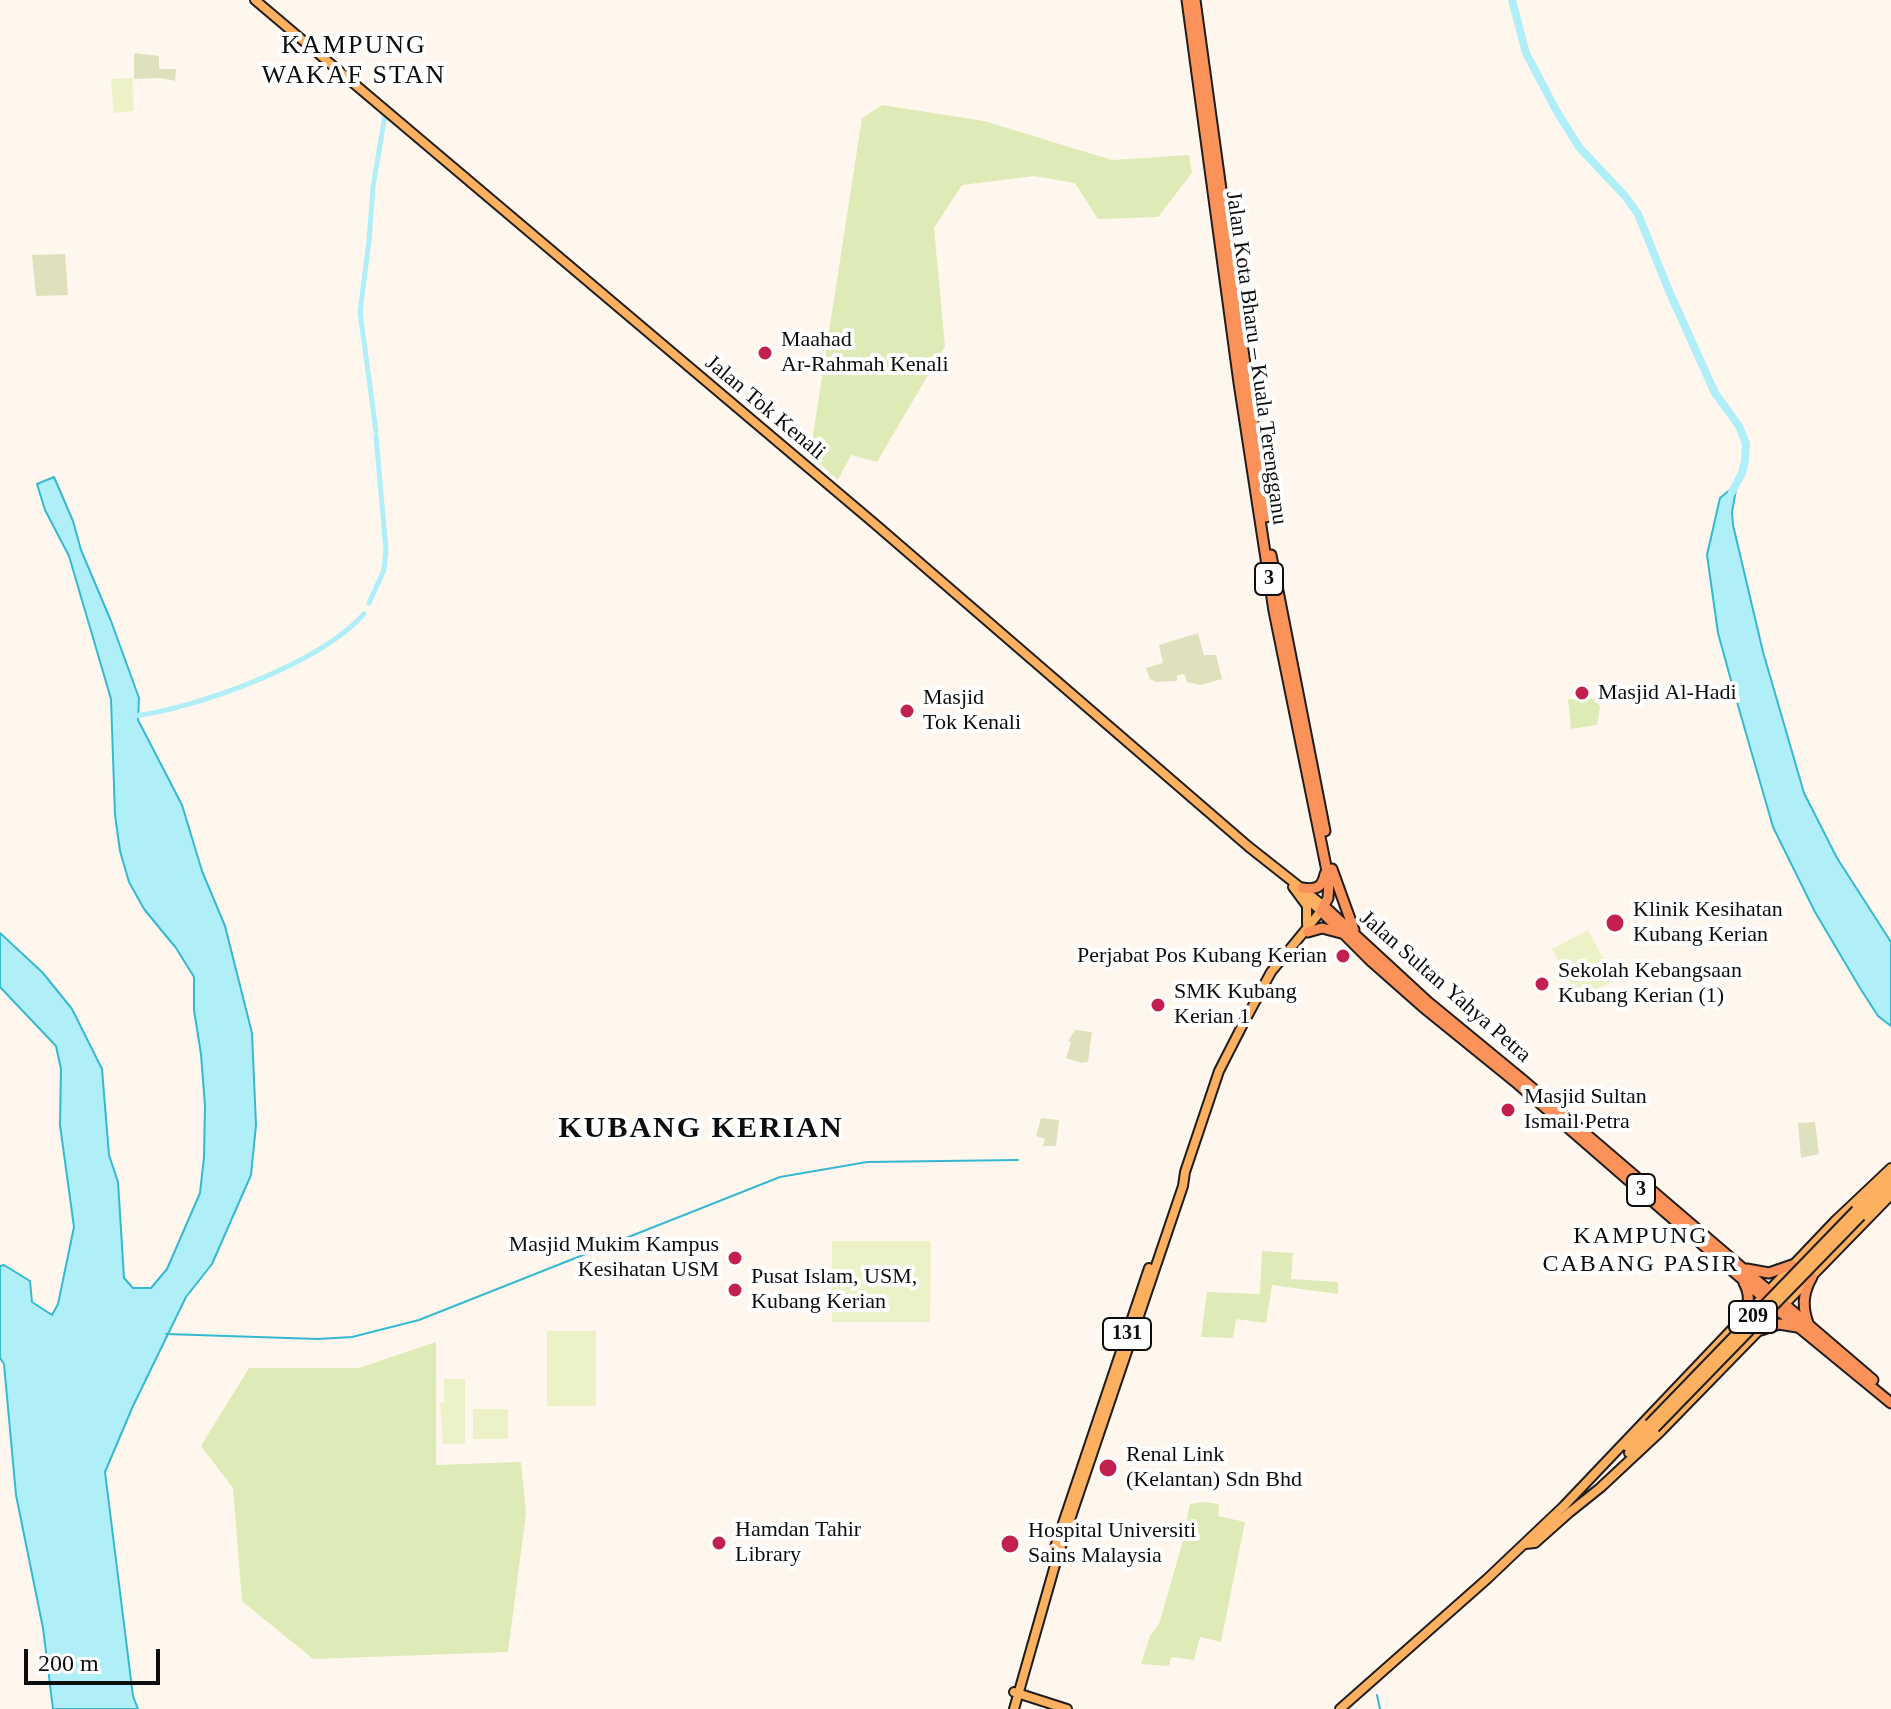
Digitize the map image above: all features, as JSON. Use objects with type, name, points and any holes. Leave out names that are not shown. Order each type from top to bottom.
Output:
[{"type":"highway","name":"Jalan Kota Bharu – Kuala Terengganu","points":[[1187,0],[1206,108]]},
{"type":"highway","name":"Jalan Kota Bharu – Kuala Terengganu","points":[[1195,0],[1239,383],[1274,611],[1329,868],[1325,911]]},
{"type":"highway","points":[[1298,888],[1320,887],[1329,868]]},
{"type":"highway","points":[[1329,868],[1352,937]]},
{"type":"highway","name":"Jalan Sultan Yahya Petra","points":[[1325,911],[1782,1308],[1891,1395]]},
{"type":"highway","points":[[1307,930],[1327,928],[1352,937]]},
{"type":"highway","points":[[1740,1320],[1749,1304],[1741,1272],[1769,1273],[1789,1268]]},
{"type":"highway","points":[[1761,1330],[1771,1325],[1787,1324],[1806,1328],[1803,1305],[1812,1277]]},
{"type":"highway","name":"Jalan Sultan Yahya Petra","points":[[1806,1328],[1891,1403]]},
{"type":"main road","name":"Jalan Tok Kenali","points":[[255,0],[883,531],[1298,888]]},
{"type":"main road","name":"Jalan Sultan Yahya Petra","points":[[1298,888],[1325,911]]},
{"type":"main road","points":[[1298,888],[1307,906],[1307,930]]},
{"type":"main road","name":"131","points":[[1012,1709],[1058,1538],[1178,1184],[1223,1063],[1271,972],[1325,911]]},
{"type":"main road","points":[[1566,1510],[1789,1268],[1891,1168]]},
{"type":"main road","name":"131","points":[[1015,1695],[1023,1677],[1053,1570],[1183,1186],[1185,1172]]},
{"type":"main road","name":"209","points":[[1340,1709],[1566,1510],[1652,1426],[1891,1176]]},
{"type":"main road","name":"209","points":[[1858,1213],[1891,1186]]},
{"type":"main road","points":[[1566,1510],[1600,1488],[1660,1432],[1891,1195]]},
{"type":"main road","points":[[1789,1268],[1791,1287],[1794,1290],[1801,1288]]},
{"type":"main road","points":[[1749,1311],[1765,1313],[1769,1322]]},
{"type":"main road","points":[[1023,1677],[1025,1690],[1032,1697]]},
{"type":"main road","points":[[1015,1695],[1032,1697],[1067,1709]]},
{"type":"main road","points":[[1015,1695],[1052,1709]]},
{"type":"green space","points":[[134,53],[159,56],[159,69],[176,69],[175,81],[134,79]]},
{"type":"green space","points":[[132,78],[134,111],[114,113],[111,79]]},
{"type":"green space","points":[[882,105],[984,121],[1112,160],[1189,155],[1192,173],[1158,217],[1098,219],[1075,183],[1034,176],[962,185],[934,228],[945,346],[877,462],[851,455],[838,480],[810,455],[862,118]]},
{"type":"green space","points":[[65,254],[68,295],[36,296],[32,255]]},
{"type":"green space","points":[[1198,634],[1204,655],[1216,655],[1222,679],[1200,685],[1187,682],[1184,674],[1177,675],[1177,681],[1156,682],[1150,679],[1146,668],[1163,663],[1159,645]]},
{"type":"green space","points":[[1568,699],[1597,699],[1600,708],[1597,725],[1571,729]]},
{"type":"green space","points":[[1588,930],[1615,980],[1578,999],[1552,949]]},
{"type":"green space","points":[[1075,1030],[1092,1032],[1088,1062],[1066,1058],[1071,1042],[1068,1041]]},
{"type":"green space","points":[[1041,1118],[1059,1120],[1056,1146],[1043,1146],[1045,1139],[1036,1136]]},
{"type":"green space","points":[[1815,1122],[1819,1154],[1801,1158],[1798,1123]]},
{"type":"green space","points":[[832,1241],[931,1241],[930,1322],[832,1322]]},
{"type":"green space","points":[[1262,1251],[1293,1253],[1291,1279],[1338,1282],[1338,1294],[1272,1285],[1266,1323],[1236,1319],[1233,1338],[1201,1337],[1207,1292],[1260,1294]]},
{"type":"green space","points":[[547,1331],[596,1331],[596,1406],[547,1406]]},
{"type":"green space","points":[[436,1342],[436,1465],[521,1462],[526,1513],[508,1652],[313,1659],[242,1601],[233,1488],[201,1446],[249,1368],[359,1368]]},
{"type":"green space","points":[[444,1379],[465,1379],[465,1444],[443,1444],[440,1403],[444,1403]]},
{"type":"green space","points":[[473,1409],[508,1409],[508,1439],[473,1439]]},
{"type":"green space","points":[[1190,1504],[1219,1504],[1218,1516],[1245,1522],[1221,1642],[1200,1637],[1194,1660],[1171,1657],[1169,1666],[1141,1664],[1150,1636],[1159,1624]]},
{"type":"water","points":[[54,477],[139,698],[138,720],[182,805],[202,871],[225,926],[252,1033],[256,1125],[251,1175],[212,1264],[186,1297],[105,1472],[133,1696],[138,1709],[53,1709],[43,1628],[16,1495],[4,1364],[0,1358],[0,1266],[4,1265],[30,1281],[32,1302],[52,1315],[58,1304],[74,1227],[60,1125],[61,1069],[56,1046],[0,987],[0,933],[43,973],[72,1009],[102,1069],[109,1155],[118,1182],[124,1278],[133,1288],[151,1288],[167,1269],[200,1193],[204,1157],[205,1106],[194,1010],[194,977],[176,948],[144,909],[129,882],[120,851],[115,815],[111,699],[69,556],[45,510],[37,484]]},
{"type":"water","points":[[1737,484],[1733,525],[1763,652],[1804,793],[1837,858],[1891,942],[1891,1026],[1878,1016],[1860,988],[1815,912],[1773,827],[1735,695],[1718,633],[1707,555],[1720,498]]},
{"type":"waterway","points":[[1512,0],[1526,53],[1556,110],[1579,147],[1638,214],[1715,393],[1739,426],[1746,444],[1745,461],[1732,492]]},
{"type":"waterway","points":[[376,431],[360,312],[373,187],[385,115]]},
{"type":"waterway","points":[[369,603],[384,570],[386,550],[376,436]]},
{"type":"waterway","points":[[134,716],[224,693],[289,666],[344,632],[364,614]]},
{"type":"waterway","points":[[166,1334],[318,1339],[352,1337],[419,1320],[780,1177],[867,1162],[1018,1160]]},
{"type":"waterway","points":[[1377,1695],[1380,1709]]},
{"type":"place","name":"Maahad Ar-Rahmah Kenali","points":[[765,353]]},
{"type":"place","name":"Masjid Al-Hadi","points":[[1582,693]]},
{"type":"place","name":"Masjid Tok Kenali","points":[[907,711]]},
{"type":"place","name":"Klinik Kesihatan Kubang Kerian","points":[[1615,923]]},
{"type":"place","name":"Perjabat Pos Kubang Kerian","points":[[1343,956]]},
{"type":"place","name":"Sekolah Kebangsaan Kubang Kerian (1)","points":[[1542,984]]},
{"type":"place","name":"SMK Kubang Kerian 1","points":[[1158,1005]]},
{"type":"place","name":"Masjid Sultan Ismail Petra","points":[[1508,1110]]},
{"type":"place","name":"Masjid Mukim Kampus Kesihatan USM","points":[[735,1258]]},
{"type":"place","name":"Pusat Islam, USM, Kubang Kerian","points":[[735,1290]]},
{"type":"place","name":"Renal Link (Kelantan) Sdn Bhd","points":[[1108,1468]]},
{"type":"place","name":"Hamdan Tahir Library","points":[[719,1543]]},
{"type":"place","name":"Hospital Universiti Sains Malaysia","points":[[1010,1544]]},
{"type":"district","name":"KAMPUNG WAKAF STAN","points":[[354,61]]},
{"type":"district","name":"KUBANG KERIAN","points":[[701,1129]]},
{"type":"district","name":"KAMPUNG CABANG PASIR","points":[[1641,1251]]}]
